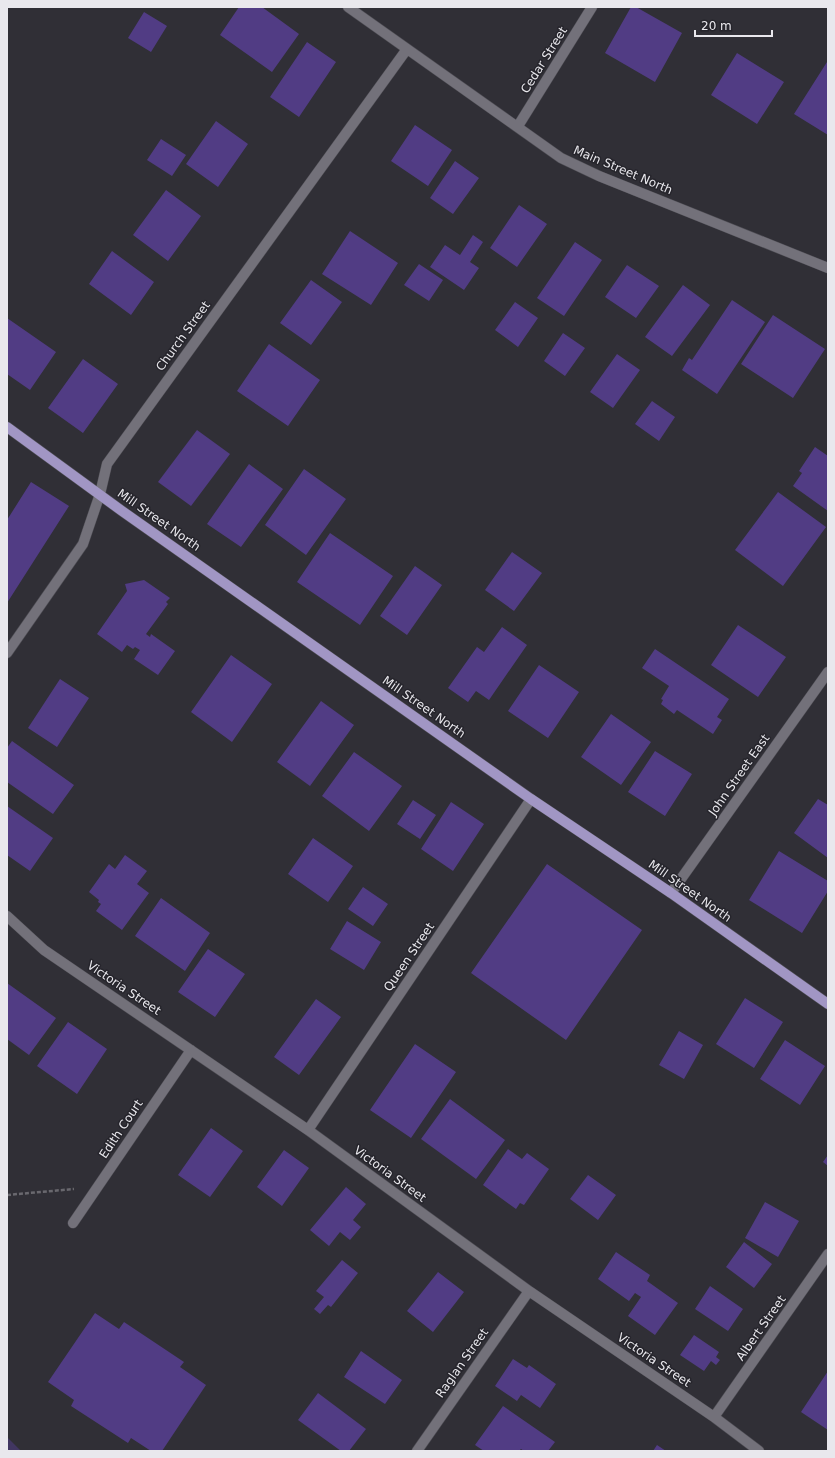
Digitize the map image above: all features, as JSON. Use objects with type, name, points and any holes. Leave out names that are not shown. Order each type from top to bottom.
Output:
[{"type":"main road","name":"Mill Street North","points":[[7,427],[531,799],[671,893],[828,1004]]},
{"type":"street","name":"Main Street North","points":[[348,7],[518,126],[561,158],[599,176],[828,268]]},
{"type":"street","name":"Cedar Street","points":[[518,126],[592,7]]},
{"type":"street","name":"Church Street","points":[[7,653],[83,544],[100,494],[107,464],[406,49]]},
{"type":"street","name":"John Street East","points":[[671,893],[828,672]]},
{"type":"street","name":"Queen Street","points":[[308,1130],[531,799]]},
{"type":"street","name":"Victoria Street","points":[[7,916],[44,950],[308,1130],[529,1291],[714,1417],[759,1451]]},
{"type":"street","name":"Edith Court","points":[[73,1223],[191,1050]]},
{"type":"street","name":"Albert Street","points":[[714,1417],[828,1254]]},
{"type":"street","name":"Raglan Street","points":[[417,1451],[529,1291]]},
{"type":"path","points":[[7,1195],[98,1187]]},
{"type":"shaded area","points":[[7,1437],[21,1451],[7,1451]]},
{"type":"building","points":[[239,7],[262,7],[299,34],[272,72],[220,35]]},
{"type":"building","points":[[631,7],[636,7],[682,33],[655,82],[605,53]]},
{"type":"building","points":[[144,12],[167,26],[151,52],[128,38]]},
{"type":"building","points":[[307,42],[336,62],[299,117],[270,97]]},
{"type":"building","points":[[737,53],[784,82],[757,124],[711,95]]},
{"type":"building","points":[[827,62],[828,63],[828,135],[794,114]]},
{"type":"building","points":[[216,121],[248,144],[218,187],[186,164]]},
{"type":"building","points":[[415,125],[452,150],[428,186],[391,161]]},
{"type":"building","points":[[161,139],[186,155],[172,176],[147,160]]},
{"type":"building","points":[[455,161],[479,178],[453,214],[430,198]]},
{"type":"building","points":[[166,190],[201,216],[168,261],[133,235]]},
{"type":"building","points":[[519,205],[547,224],[517,267],[490,248]]},
{"type":"building","points":[[350,231],[398,263],[371,305],[322,274]]},
{"type":"building","points":[[473,235],[483,242],[470,262],[479,268],[464,290],[430,267],[445,245],[460,255]]},
{"type":"building","points":[[575,242],[602,260],[564,316],[537,298]]},
{"type":"building","points":[[112,251],[154,282],[131,315],[89,284]]},
{"type":"building","points":[[419,264],[443,280],[429,301],[404,285]]},
{"type":"building","points":[[627,265],[659,286],[636,318],[605,297]]},
{"type":"building","points":[[311,280],[342,302],[311,345],[280,323]]},
{"type":"building","points":[[683,285],[710,305],[672,356],[645,337]]},
{"type":"building","points":[[732,300],[765,322],[717,394],[682,370],[689,358],[692,360]]},
{"type":"building","points":[[515,302],[538,318],[518,347],[495,330]]},
{"type":"building","points":[[773,315],[825,349],[793,398],[741,364]]},
{"type":"building","points":[[7,318],[56,352],[30,390],[7,374]]},
{"type":"building","points":[[563,333],[585,348],[565,376],[544,361]]},
{"type":"building","points":[[269,344],[320,380],[288,426],[237,391]]},
{"type":"building","points":[[617,354],[640,370],[613,408],[590,392]]},
{"type":"building","points":[[83,359],[118,384],[83,433],[48,408]]},
{"type":"building","points":[[652,401],[675,417],[659,441],[635,424]]},
{"type":"building","points":[[197,430],[230,454],[191,506],[158,482]]},
{"type":"building","points":[[815,447],[828,456],[828,511],[793,486],[802,473],[799,471]]},
{"type":"building","points":[[249,464],[283,489],[241,547],[207,524]]},
{"type":"building","points":[[304,469],[346,499],[306,555],[265,525]]},
{"type":"building","points":[[31,482],[69,506],[7,603],[7,520]]},
{"type":"building","points":[[778,492],[826,527],[783,586],[735,550]]},
{"type":"building","points":[[330,533],[393,576],[360,625],[297,582]]},
{"type":"building","points":[[512,552],[542,573],[514,611],[485,590]]},
{"type":"building","points":[[415,566],[442,585],[407,635],[380,616]]},
{"type":"building","points":[[144,580],[170,598],[166,602],[168,604],[146,634],[150,637],[151,634],[175,651],[158,675],[134,659],[140,650],[135,647],[133,649],[127,645],[122,652],[97,634],[127,591],[125,584]]},
{"type":"building","points":[[738,625],[786,657],[758,697],[711,665]]},
{"type":"building","points":[[502,627],[527,645],[489,700],[476,691],[468,702],[448,688],[477,647],[484,652]]},
{"type":"building","points":[[655,649],[729,699],[717,717],[722,720],[713,734],[677,710],[674,714],[661,704],[663,700],[661,699],[669,686],[642,668]]},
{"type":"building","points":[[231,655],[272,684],[232,742],[191,712]]},
{"type":"building","points":[[539,665],[579,692],[548,738],[508,711]]},
{"type":"building","points":[[60,679],[89,698],[57,747],[28,728]]},
{"type":"building","points":[[321,701],[354,725],[310,786],[277,762]]},
{"type":"building","points":[[611,714],[651,742],[621,785],[581,757]]},
{"type":"building","points":[[12,741],[74,785],[53,814],[7,782],[7,748]]},
{"type":"building","points":[[655,751],[692,774],[665,816],[628,792]]},
{"type":"building","points":[[354,752],[402,786],[369,831],[322,796]]},
{"type":"building","points":[[818,799],[828,805],[828,858],[794,833]]},
{"type":"building","points":[[413,800],[436,815],[420,839],[397,824]]},
{"type":"building","points":[[451,802],[484,824],[453,871],[421,849]]},
{"type":"building","points":[[7,806],[53,838],[30,871],[7,855]]},
{"type":"building","points":[[313,838],[353,866],[328,902],[288,874]]},
{"type":"building","points":[[779,851],[828,881],[828,891],[802,933],[749,900]]},
{"type":"building","points":[[125,855],[147,871],[137,884],[149,893],[122,930],[96,911],[101,904],[98,902],[99,900],[89,892],[109,864],[115,869]]},
{"type":"building","points":[[547,864],[642,930],[566,1040],[471,973]]},
{"type":"building","points":[[363,887],[388,904],[373,926],[348,909]]},
{"type":"building","points":[[161,898],[210,933],[185,971],[135,936]]},
{"type":"building","points":[[347,921],[381,942],[364,970],[330,949]]},
{"type":"building","points":[[208,949],[245,974],[215,1017],[178,992]]},
{"type":"building","points":[[7,983],[56,1018],[29,1055],[7,1039]]},
{"type":"building","points":[[745,998],[783,1022],[754,1068],[716,1044]]},
{"type":"building","points":[[316,999],[341,1017],[299,1075],[274,1057]]},
{"type":"building","points":[[68,1022],[107,1049],[77,1094],[37,1066]]},
{"type":"building","points":[[679,1031],[703,1045],[684,1079],[659,1065]]},
{"type":"building","points":[[785,1040],[825,1066],[800,1105],[760,1079]]},
{"type":"building","points":[[415,1044],[456,1072],[411,1138],[370,1110]]},
{"type":"building","points":[[450,1099],[505,1140],[476,1179],[421,1139]]},
{"type":"building","points":[[211,1128],[243,1151],[210,1197],[178,1175]]},
{"type":"building","points":[[508,1149],[522,1159],[527,1153],[549,1169],[524,1205],[520,1203],[516,1209],[483,1185]]},
{"type":"building","points":[[284,1150],[309,1168],[282,1206],[257,1187]]},
{"type":"building","points":[[828,1155],[828,1166],[823,1162]]},
{"type":"building","points":[[588,1175],[616,1195],[598,1220],[570,1199]]},
{"type":"building","points":[[346,1187],[366,1204],[353,1220],[361,1227],[350,1240],[340,1232],[329,1246],[310,1230]]},
{"type":"building","points":[[765,1202],[799,1221],[778,1257],[745,1238]]},
{"type":"building","points":[[744,1242],[772,1264],[754,1288],[726,1267]]},
{"type":"building","points":[[616,1252],[650,1275],[647,1281],[678,1303],[655,1335],[628,1316],[641,1297],[635,1293],[629,1301],[598,1279]]},
{"type":"building","points":[[342,1260],[358,1273],[331,1307],[328,1305],[320,1314],[314,1309],[324,1297],[316,1291]]},
{"type":"building","points":[[438,1272],[464,1292],[433,1332],[407,1311]]},
{"type":"building","points":[[710,1286],[743,1309],[728,1331],[695,1309]]},
{"type":"building","points":[[95,1313],[119,1329],[124,1322],[184,1362],[180,1367],[206,1385],[162,1451],[151,1451],[131,1438],[128,1443],[71,1406],[74,1400],[48,1382]]},
{"type":"building","points":[[694,1335],[719,1352],[716,1357],[720,1360],[716,1365],[711,1361],[704,1371],[680,1355]]},
{"type":"building","points":[[361,1351],[402,1380],[385,1404],[344,1377]]},
{"type":"building","points":[[513,1359],[527,1368],[529,1365],[556,1384],[540,1408],[521,1395],[517,1401],[495,1386]]},
{"type":"building","points":[[828,1371],[828,1430],[801,1412]]},
{"type":"building","points":[[318,1393],[366,1429],[349,1451],[341,1451],[298,1420]]},
{"type":"building","points":[[503,1406],[555,1442],[548,1451],[524,1451],[521,1449],[519,1451],[484,1451],[475,1445]]},
{"type":"building","points":[[657,1445],[666,1451],[653,1451]]}]
